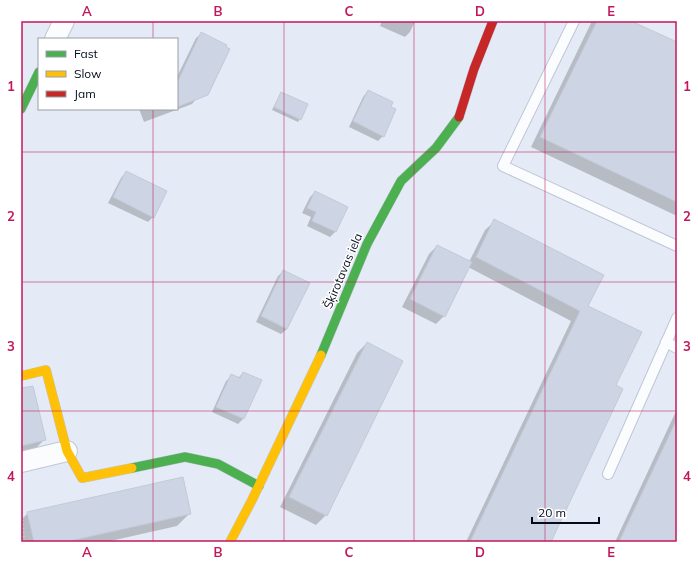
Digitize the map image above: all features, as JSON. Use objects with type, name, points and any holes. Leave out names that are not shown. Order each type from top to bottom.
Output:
[{"type":"street","points":[[56,38],[64,21]]},
{"type":"street","name":"Šķirotavas iela","points":[[230,542],[322,353],[367,244],[401,181],[436,148],[460,116],[474,69],[493,21]]},
{"type":"street","points":[[21,109],[38,74]]},
{"type":"street","points":[[21,376],[46,370],[67,451],[82,478],[184,457],[218,464],[258,486]]},
{"type":"street","points":[[21,462],[67,451]]},
{"type":"lane","points":[[574,21],[503,166],[677,246]]},
{"type":"lane","points":[[608,474],[677,318]]},
{"type":"lane","points":[[666,342],[677,348]]},
{"type":"path","points":[[21,500],[24,542]]},
{"type":"building","points":[[597,21],[631,21],[677,42],[677,202],[540,137]]},
{"type":"building","points":[[201,32],[227,45],[226,47],[230,49],[208,95],[178,107],[178,81]]},
{"type":"building","points":[[368,90],[393,102],[391,107],[396,109],[384,137],[353,121]]},
{"type":"building","points":[[281,92],[308,104],[301,120],[274,107]]},
{"type":"building","points":[[126,171],[167,191],[154,218],[113,197]]},
{"type":"building","points":[[315,191],[348,207],[336,232],[312,221],[316,212],[307,208]]},
{"type":"building","points":[[494,219],[604,275],[588,306],[642,332],[616,385],[623,389],[551,542],[470,542],[580,311],[476,257]]},
{"type":"building","points":[[437,245],[472,262],[445,317],[410,299]]},
{"type":"building","points":[[283,270],[310,283],[287,329],[261,316]]},
{"type":"building","points":[[367,342],[403,361],[327,516],[289,497]]},
{"type":"building","points":[[243,372],[262,380],[244,419],[216,407],[231,374],[240,378]]},
{"type":"building","points":[[33,386],[46,440],[21,446],[21,388]]},
{"type":"building","points":[[677,419],[677,542],[619,542]]},
{"type":"building","points":[[183,477],[191,514],[65,542],[34,542],[27,512]]},
{"type":"traffic: fast","points":[[21,109],[38,74]]},
{"type":"traffic: fast","points":[[321,355],[367,244],[401,181],[436,148],[459,117]]},
{"type":"traffic: fast","points":[[132,468],[185,457],[218,464],[259,486]]},
{"type":"traffic: slow","points":[[230,542],[252,500],[321,355]]},
{"type":"traffic: slow","points":[[21,376],[46,370],[67,451],[82,478],[132,468]]},
{"type":"traffic: jam","points":[[459,117],[474,69],[493,21]]}]
